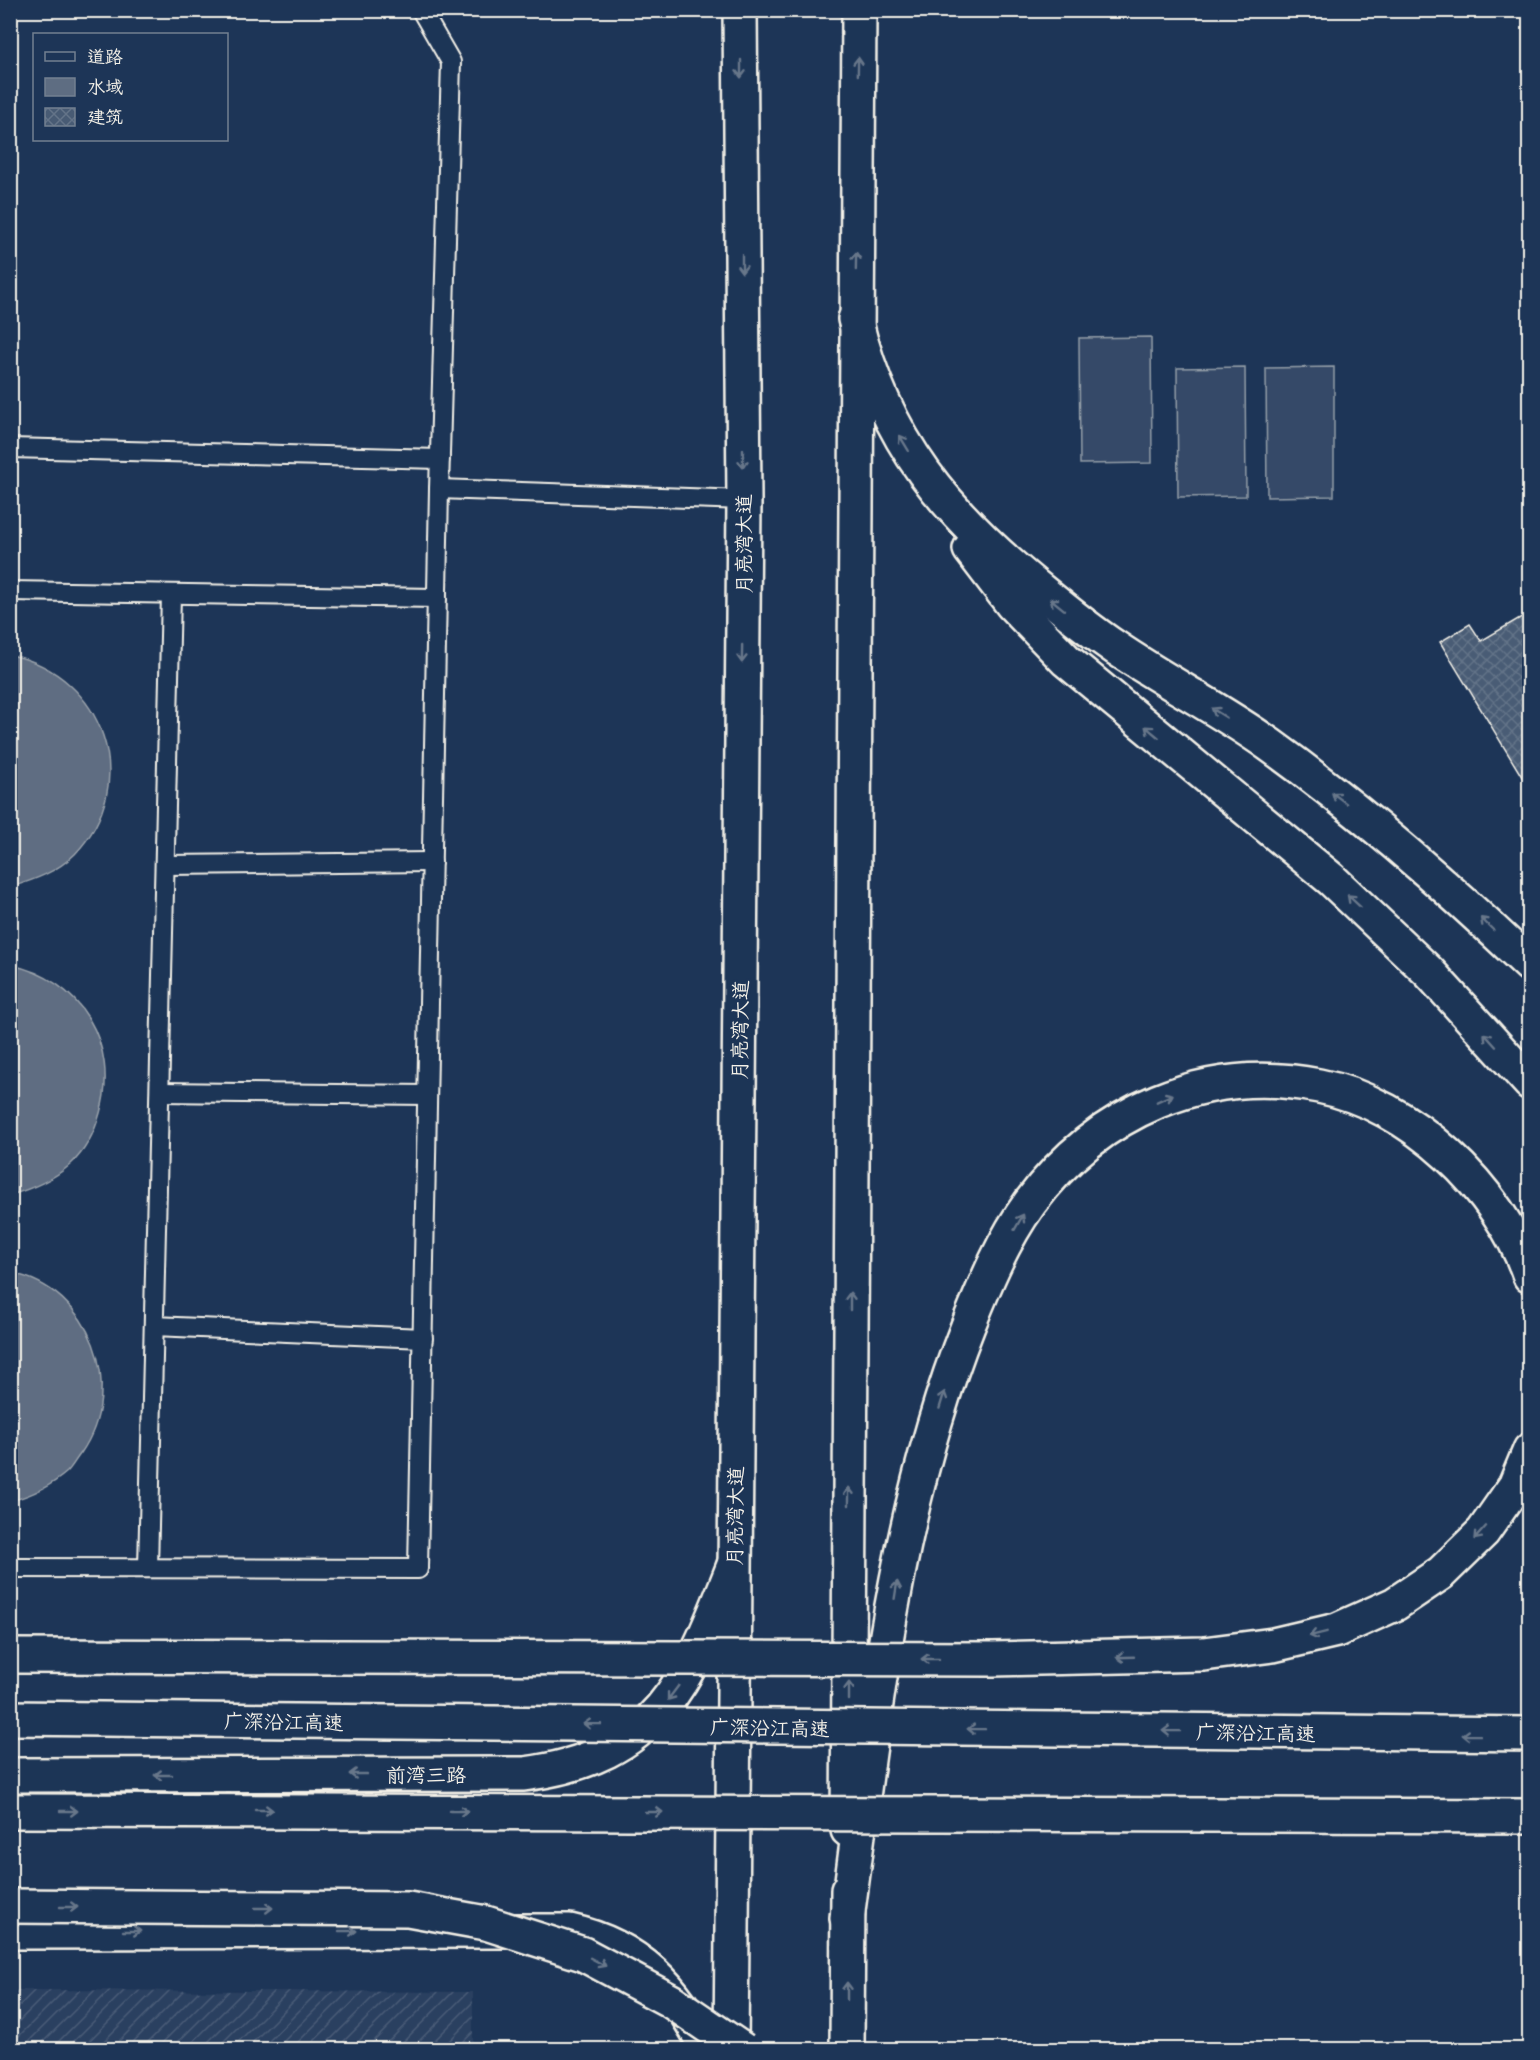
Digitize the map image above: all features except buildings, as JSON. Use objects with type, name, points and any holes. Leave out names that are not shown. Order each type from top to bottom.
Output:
[{"type":"main road","name":"月亮湾大道","points":[[731,2049],[744,500],[740,10]]},
{"type":"main road","points":[[847,2049],[855,319],[859,10]]},
{"type":"main road","points":[[855,319],[864,358],[886,413],[974,554],[1044,639],[1101,690],[1330,879],[1429,972],[1530,1083]]},
{"type":"main road","points":[[936,491],[993,551],[1082,623],[1115,648],[1268,744],[1389,836],[1530,965]]},
{"type":"main road","points":[[848,1918],[871,1738],[897,1579],[926,1452],[954,1363],[988,1277],[1030,1204],[1080,1149],[1121,1119],[1172,1095],[1231,1081],[1283,1079],[1338,1090],[1390,1111],[1432,1140],[1472,1181],[1507,1226],[1530,1276]]},
{"type":"main road","points":[[10,1656],[993,1659],[1203,1654],[1273,1645],[1336,1630],[1395,1604],[1441,1572],[1483,1532],[1515,1486],[1530,1450]]},
{"type":"main road","name":"前湾三路","points":[[10,1775],[524,1774],[558,1770],[588,1760],[617,1745],[662,1708],[700,1650],[734,1564]]},
{"type":"main road","name":"广深沿江高速","points":[[10,1718],[1530,1734]]},
{"type":"main road","points":[[10,1811],[1530,1816]]},
{"type":"main road","points":[[10,1906],[408,1909],[486,1923],[584,1954],[671,2001],[743,2049]]},
{"type":"main road","points":[[10,1932],[570,1931],[598,1937],[615,1945],[648,1968],[672,1993],[695,2026],[707,2049]]},
{"type":"lane","points":[[10,1568],[418,1569],[439,489],[451,62],[421,10]]},
{"type":"lane","points":[[10,448],[440,459]]},
{"type":"lane","points":[[439,489],[744,500]]},
{"type":"lane","points":[[10,591],[437,598]]},
{"type":"lane","points":[[148,1568],[171,594]]},
{"type":"lane","points":[[165,865],[432,862]]},
{"type":"lane","points":[[160,1092],[428,1095]]},
{"type":"lane","points":[[154,1326],[423,1338]]},
{"type":"shaded area","points":[[1151,337],[1152,463],[1080,464],[1079,338]]},
{"type":"shaded area","points":[[1245,367],[1246,496],[1178,497],[1177,368]]},
{"type":"shaded area","points":[[1334,367],[1334,496],[1267,497],[1266,368]]},
{"type":"shaded area","points":[[11,1990],[473,1992],[473,2049],[11,2049]]},
{"type":"water","points":[[11,655],[43,666],[70,685],[90,708],[103,736],[109,766],[106,796],[95,826],[75,854],[53,871],[11,887]]},
{"type":"water","points":[[11,965],[57,984],[75,1000],[89,1019],[99,1040],[104,1063],[105,1088],[95,1127],[76,1159],[50,1179],[11,1195]]},
{"type":"water","points":[[11,1273],[39,1283],[62,1299],[80,1320],[93,1344],[100,1371],[101,1399],[94,1427],[81,1453],[69,1470],[40,1490],[11,1501]]}]
